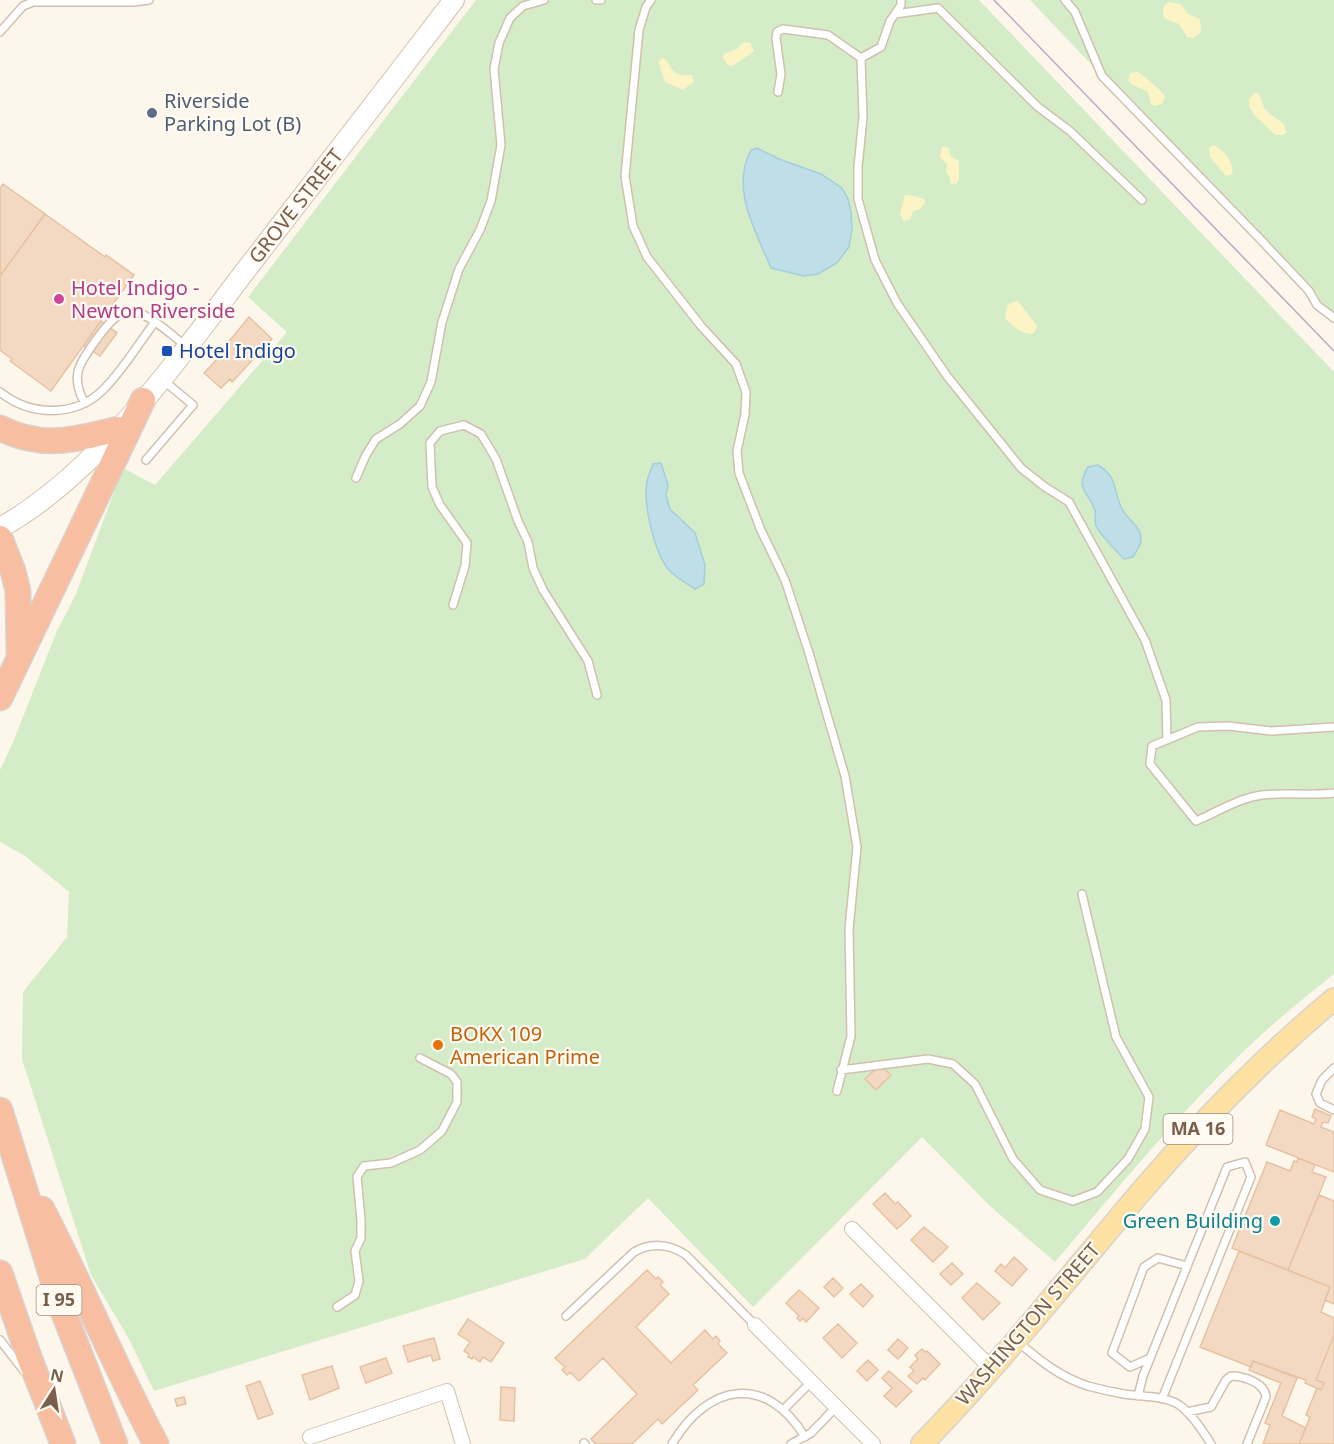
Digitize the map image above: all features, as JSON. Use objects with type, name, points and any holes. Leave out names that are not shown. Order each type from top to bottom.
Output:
[{"type":"highway","points":[[0,698],[143,400]]},
{"type":"highway","points":[[0,428],[26,438],[56,442],[72,441],[118,429]]},
{"type":"highway","points":[[0,538],[18,591],[18,658]]},
{"type":"highway","name":"I 95","points":[[0,1110],[61,1306],[115,1444]]},
{"type":"highway","points":[[13,1153],[68,1260],[156,1444]]},
{"type":"highway","name":"I 95","points":[[0,1273],[63,1444]]},
{"type":"main road","name":"GROVE STREET","points":[[0,528],[20,515],[86,461],[143,400],[454,0]]},
{"type":"main road","name":"WASHINGTON STREET","points":[[922,1444],[1016,1341],[1139,1194],[1202,1124],[1270,1055],[1334,999]]},
{"type":"street","points":[[852,1229],[991,1368]]},
{"type":"street","points":[[755,1325],[873,1444]]},
{"type":"street","points":[[310,1437],[447,1391],[463,1444]]},
{"type":"lane","points":[[0,32],[23,6],[33,2],[149,0]]},
{"type":"lane","points":[[356,478],[376,439],[400,424],[420,406],[431,382],[442,322],[459,269],[480,230],[491,201],[501,145],[494,69],[499,44],[510,18],[525,3],[544,0]]},
{"type":"lane","points":[[651,0],[639,30],[625,176],[633,226],[647,257],[700,326],[736,364],[747,392],[737,451],[739,473],[760,528],[785,580],[845,776],[857,847],[849,929],[851,1036],[837,1091]]},
{"type":"lane","points":[[861,58],[881,47],[890,21],[901,5],[901,0]]},
{"type":"lane","points":[[1065,0],[1075,12],[1102,76],[1262,241],[1309,291],[1317,304],[1334,318]]},
{"type":"lane","points":[[895,14],[938,8],[1038,107],[1070,131],[1142,200]]},
{"type":"lane","points":[[778,92],[781,74],[776,38],[777,32],[783,29],[828,35],[861,58]]},
{"type":"lane","points":[[861,58],[863,117],[858,167],[858,199],[875,260],[897,303],[947,376],[1021,468],[1069,502],[1145,640],[1166,700],[1167,740]]},
{"type":"lane","points":[[85,403],[80,395],[78,370],[82,361],[112,321],[120,314],[130,311],[141,313],[186,346]]},
{"type":"lane","points":[[0,392],[21,405],[41,411],[66,410],[85,403],[105,388],[154,323]]},
{"type":"lane","points":[[146,459],[193,405],[161,378]]},
{"type":"lane","points":[[453,605],[465,566],[467,543],[440,505],[432,487],[430,443],[440,431],[464,425],[481,434],[496,459],[528,542],[533,568],[543,590],[588,660],[597,695]]},
{"type":"lane","points":[[1334,727],[1271,731],[1228,726],[1198,727],[1152,746],[1150,764],[1196,821],[1245,799],[1262,795],[1334,793]]},
{"type":"lane","points":[[841,1070],[928,1059],[953,1064],[975,1084],[1013,1159],[1040,1190],[1073,1202],[1097,1192],[1128,1159],[1145,1129],[1149,1097],[1116,1037],[1082,894]]},
{"type":"lane","points":[[336,1306],[355,1295],[359,1281],[355,1251],[360,1238],[361,1220],[357,1177],[364,1166],[391,1163],[420,1150],[442,1131],[457,1102],[457,1082],[451,1074],[420,1058]]},
{"type":"lane","points":[[1334,1068],[1322,1080],[1316,1094],[1320,1103],[1334,1110]]},
{"type":"lane","points":[[1138,1396],[1150,1357],[1227,1167],[1245,1162],[1251,1177],[1162,1399]]},
{"type":"lane","points":[[566,1316],[628,1256],[645,1247],[658,1245],[676,1249],[686,1255],[755,1325]]},
{"type":"lane","points":[[1150,1357],[1147,1362],[1130,1367],[1112,1353],[1144,1267],[1158,1258],[1187,1266]]},
{"type":"lane","points":[[0,1340],[44,1396]]},
{"type":"lane","points":[[1016,1341],[1044,1364],[1075,1381],[1110,1392],[1162,1399],[1177,1404],[1211,1444]]},
{"type":"lane","points":[[1186,1412],[1211,1407],[1226,1380],[1231,1376],[1238,1376],[1260,1385],[1265,1390],[1266,1397],[1247,1444]]},
{"type":"lane","points":[[784,1409],[811,1382]]},
{"type":"lane","points":[[672,1444],[681,1429],[708,1404],[723,1397],[738,1394],[755,1394],[771,1400],[784,1409],[805,1437]]},
{"type":"lane","points":[[791,1444],[805,1437],[836,1407]]},
{"type":"green space","points":[[476,0],[979,0],[1334,372],[1334,974],[1266,1031],[1219,1076],[1147,1154],[1055,1262],[991,1207],[922,1137],[753,1307],[648,1198],[585,1259],[154,1391],[129,1339],[91,1275],[22,1059],[23,992],[67,937],[69,892],[25,856],[0,842],[0,770],[56,633],[76,594],[123,468],[155,485],[287,332],[248,297]]},
{"type":"green space","points":[[1030,0],[1334,0],[1334,320]]},
{"type":"sand","points":[[1169,2],[1181,4],[1188,14],[1200,19],[1201,32],[1193,38],[1187,37],[1179,24],[1166,19],[1163,16],[1164,6]]},
{"type":"sand","points":[[743,42],[750,43],[754,51],[730,66],[723,58],[724,54],[737,49]]},
{"type":"sand","points":[[663,58],[677,74],[692,75],[694,82],[683,90],[665,82],[659,64]]},
{"type":"sand","points":[[1137,72],[1157,87],[1165,97],[1162,104],[1154,106],[1151,104],[1148,92],[1131,84],[1128,80],[1130,73]]},
{"type":"sand","points":[[1255,93],[1259,94],[1265,110],[1284,124],[1286,133],[1276,135],[1256,117],[1249,107],[1249,99]]},
{"type":"sand","points":[[1213,145],[1227,157],[1232,165],[1232,174],[1226,176],[1210,157],[1209,148]]},
{"type":"sand","points":[[942,146],[949,148],[950,156],[959,161],[959,179],[956,184],[950,183],[950,177],[946,172],[947,164],[940,157]]},
{"type":"sand","points":[[905,195],[924,199],[925,203],[920,209],[913,211],[910,219],[904,221],[900,214]]},
{"type":"sand","points":[[1018,301],[1037,326],[1034,333],[1022,332],[1005,318],[1007,306]]},
{"type":"water","points":[[757,148],[779,159],[821,174],[842,188],[848,199],[852,229],[849,247],[837,263],[818,274],[804,276],[771,268],[753,225],[744,195],[745,165],[751,150]]},
{"type":"water","points":[[661,463],[668,485],[666,495],[670,509],[695,533],[705,565],[704,584],[695,589],[668,569],[654,539],[646,491],[653,464]]},
{"type":"water","points":[[1098,465],[1112,479],[1124,513],[1141,535],[1141,542],[1133,557],[1124,559],[1096,526],[1095,511],[1082,486],[1082,481],[1088,467]]},
{"type":"building","points":[[3,184],[45,214],[0,276],[0,189]]},
{"type":"building","name":"Hotel Indigo - Newton Riverside","points":[[45,214],[134,275],[51,391],[10,361],[12,359],[0,350],[0,276]]},
{"type":"building","points":[[249,317],[272,339],[232,382],[230,379],[221,388],[204,373],[223,353],[221,351]]},
{"type":"building","points":[[101,321],[117,333],[100,356],[84,345]]},
{"type":"building","points":[[880,1065],[891,1075],[876,1090],[865,1079]]},
{"type":"building","points":[[1315,1109],[1331,1116],[1328,1123],[1323,1122],[1321,1127],[1334,1132],[1334,1172],[1266,1145],[1280,1110],[1314,1124],[1316,1119],[1312,1117]]},
{"type":"building","name":"Green Building","points":[[1298,1158],[1315,1165],[1312,1172],[1326,1177],[1288,1270],[1232,1248],[1267,1162],[1290,1171],[1294,1161],[1297,1162]]},
{"type":"building","points":[[885,1193],[895,1204],[898,1202],[911,1216],[897,1229],[873,1204]]},
{"type":"building","points":[[1319,1195],[1334,1201],[1334,1304],[1325,1300],[1330,1287],[1288,1270]]},
{"type":"building","points":[[924,1227],[948,1247],[933,1262],[911,1240]]},
{"type":"building","points":[[1239,1251],[1330,1287],[1321,1312],[1334,1318],[1334,1335],[1316,1380],[1324,1383],[1321,1390],[1305,1383],[1306,1380],[1253,1361],[1251,1367],[1200,1347]]},
{"type":"building","points":[[1014,1257],[1027,1269],[1012,1286],[995,1271],[1001,1264],[1005,1268]]},
{"type":"building","points":[[952,1263],[963,1274],[951,1285],[940,1274]]},
{"type":"building","points":[[647,1270],[663,1282],[660,1285],[669,1294],[636,1327],[671,1363],[705,1330],[713,1339],[716,1336],[720,1341],[718,1344],[727,1353],[693,1385],[698,1390],[662,1424],[658,1419],[632,1444],[596,1444],[591,1439],[637,1394],[603,1358],[579,1381],[570,1372],[567,1375],[562,1370],[565,1367],[555,1358]]},
{"type":"building","points":[[833,1278],[843,1288],[834,1297],[824,1287]]},
{"type":"building","points":[[977,1283],[1000,1303],[983,1320],[962,1298]]},
{"type":"building","points":[[861,1284],[873,1296],[863,1307],[850,1294]]},
{"type":"building","points":[[799,1290],[819,1308],[806,1322],[803,1318],[800,1321],[797,1318],[799,1316],[786,1303]]},
{"type":"building","points":[[468,1319],[504,1343],[491,1362],[483,1357],[480,1362],[473,1357],[472,1359],[464,1351],[470,1342],[458,1334]]},
{"type":"building","points":[[838,1324],[857,1343],[842,1358],[823,1338]]},
{"type":"building","points":[[1334,1335],[1334,1444],[1299,1444],[1310,1417],[1306,1415],[1317,1388],[1321,1390],[1324,1383],[1316,1380]]},
{"type":"building","points":[[434,1338],[440,1359],[433,1361],[431,1355],[408,1362],[403,1346]]},
{"type":"building","points":[[898,1339],[908,1348],[898,1359],[888,1350]]},
{"type":"building","points":[[922,1349],[940,1364],[925,1380],[923,1378],[917,1384],[908,1376],[914,1371],[910,1367],[918,1359],[915,1355]]},
{"type":"building","points":[[386,1358],[392,1373],[366,1383],[360,1367]]},
{"type":"building","points":[[868,1360],[878,1370],[867,1381],[857,1371]]},
{"type":"building","points":[[1253,1361],[1297,1378],[1282,1416],[1306,1428],[1299,1444],[1263,1444],[1270,1425],[1265,1423],[1281,1383],[1249,1370]]},
{"type":"building","points":[[332,1366],[339,1388],[310,1400],[302,1375]]},
{"type":"building","points":[[889,1371],[912,1391],[896,1407],[884,1396],[892,1388],[882,1378]]},
{"type":"building","points":[[260,1381],[273,1414],[258,1419],[246,1386]]},
{"type":"building","points":[[501,1387],[515,1388],[514,1421],[500,1420]]},
{"type":"building","points":[[184,1397],[186,1404],[177,1406],[175,1399]]},
{"type":"tram line","points":[[994,0],[1334,351]]},
{"type":"place","name":"Riverside Parking Lot (B)","points":[[152,113]]},
{"type":"place","name":"Hotel Indigo - Newton Riverside","points":[[59,299]]},
{"type":"place","name":"Hotel Indigo","points":[[167,351]]},
{"type":"place","name":"BOKX 109 American Prime","points":[[438,1045]]},
{"type":"place","name":"Green Building","points":[[1275,1221]]}]
